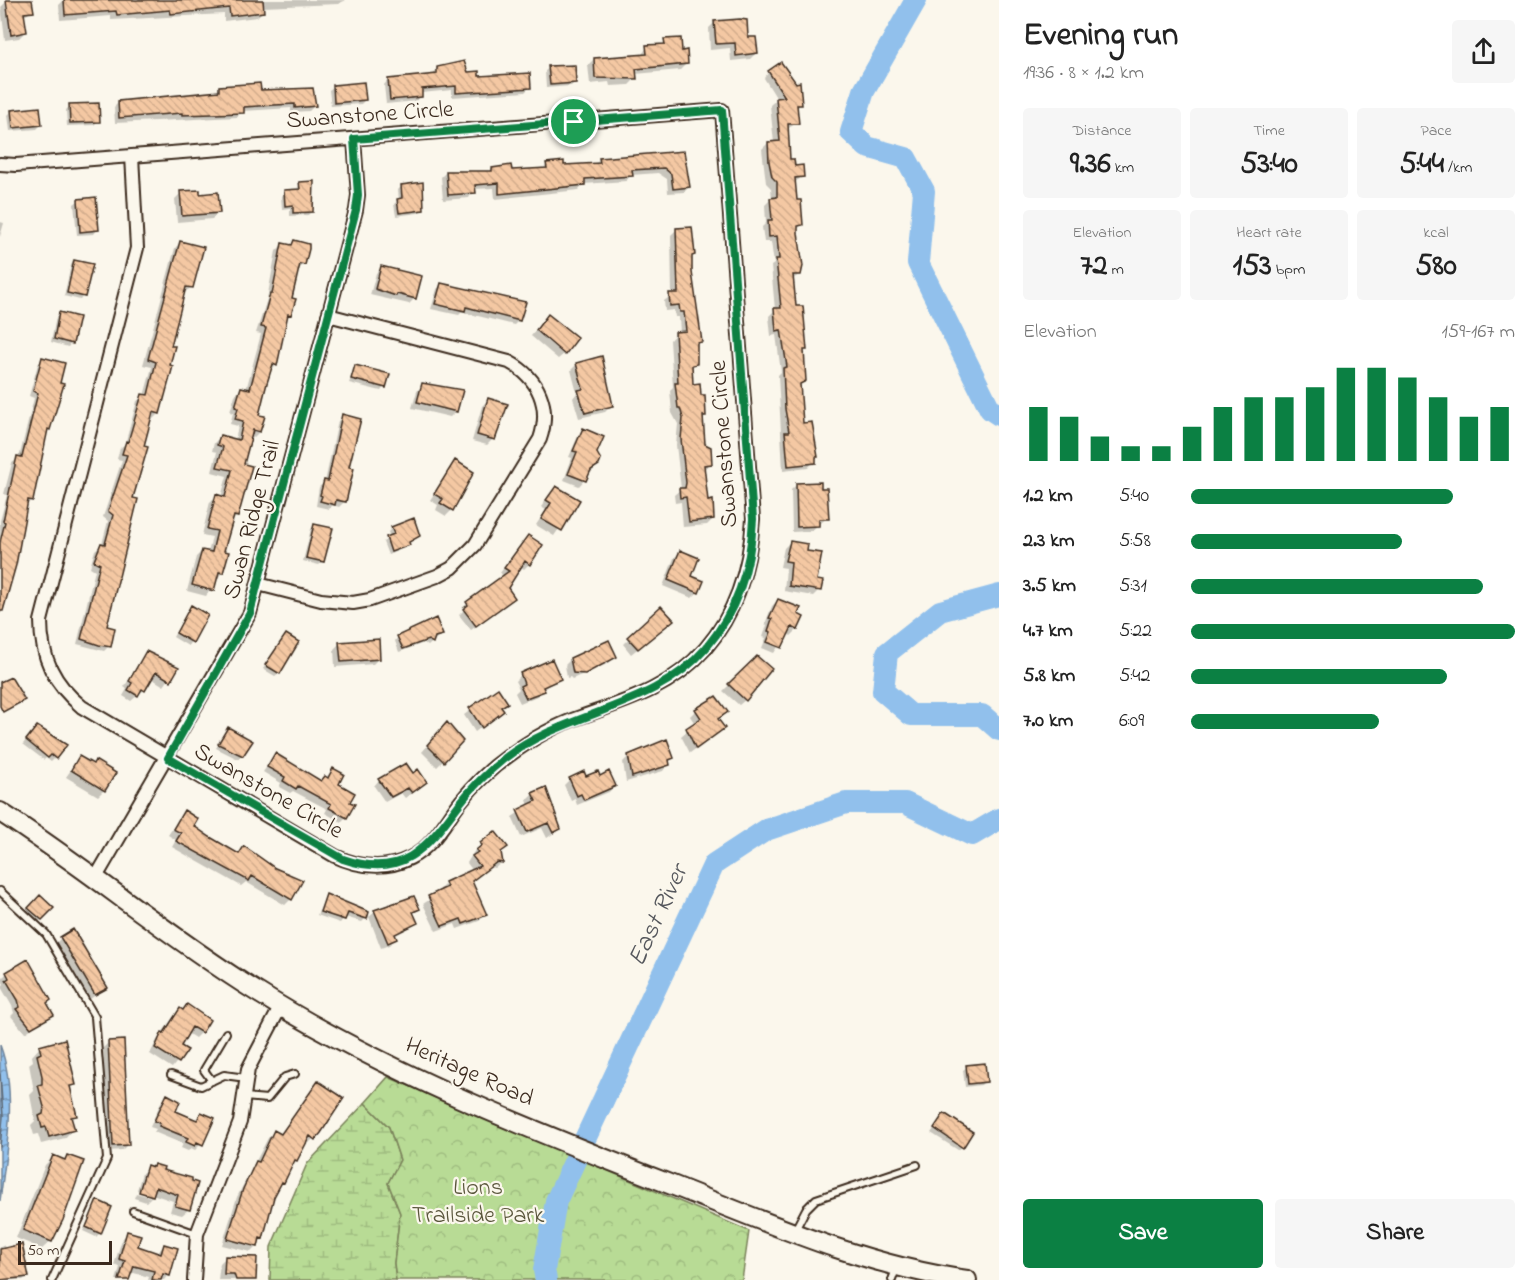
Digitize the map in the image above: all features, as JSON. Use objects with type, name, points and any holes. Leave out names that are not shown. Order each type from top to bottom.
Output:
[{"type":"main road","name":"Heritage Road","points":[[0,812],[196,952],[281,1006],[372,1055],[549,1135],[895,1273],[967,1280]]},
{"type":"street","name":"Swanstone Circle","points":[[0,164],[16,165],[722,110],[753,519],[747,569],[740,592],[720,630],[688,666],[643,696],[566,723],[523,746],[480,780],[423,849],[394,864],[370,866],[343,859],[168,758],[69,697],[50,670],[41,638],[44,605],[137,248],[132,156]]},
{"type":"street","name":"Swan Ridge Trail","points":[[95,879],[244,626],[258,584],[356,210],[358,195],[354,139]]},
{"type":"street","points":[[258,584],[321,600],[353,603],[370,600],[445,572],[465,557],[475,545],[540,440],[544,428],[544,408],[541,395],[529,376],[509,362],[328,315]]},
{"type":"street","points":[[194,1280],[197,1234],[240,1122],[246,1078],[254,1054],[281,1006]]},
{"type":"lane","points":[[0,891],[46,934],[94,1017],[107,1159],[52,1280]]},
{"type":"lane","points":[[212,1082],[204,1070],[226,1033]]},
{"type":"lane","points":[[245,1097],[267,1099],[285,1077],[295,1074]]},
{"type":"lane","points":[[171,1075],[197,1085],[228,1075],[246,1078]]},
{"type":"lane","points":[[793,1233],[806,1209],[816,1199],[917,1165]]},
{"type":"lane","points":[[133,1211],[197,1234]]},
{"type":"green space","name":"Lions Trailside Park","points":[[388,1077],[749,1231],[742,1280],[396,1280],[394,1263],[400,1213],[388,1183],[400,1160],[389,1127],[365,1103]]},
{"type":"green space","points":[[365,1103],[389,1127],[400,1160],[388,1183],[400,1213],[394,1263],[396,1280],[270,1280],[271,1247],[307,1164]]},
{"type":"water","points":[[0,1045],[8,1083],[9,1122],[0,1201]]},
{"type":"building","points":[[6,0],[32,0],[34,12],[24,13],[27,32],[11,35]]},
{"type":"building","points":[[64,0],[263,0],[264,12],[230,16],[229,8],[171,14],[170,10],[117,15],[116,11],[65,15]]},
{"type":"building","points":[[747,20],[748,37],[756,37],[758,53],[736,56],[735,43],[716,44],[714,21]]},
{"type":"building","points":[[681,38],[682,51],[687,50],[688,64],[636,69],[637,79],[595,78],[594,58],[647,54],[646,45],[665,44],[664,39]]},
{"type":"building","points":[[464,61],[468,72],[479,71],[479,76],[530,73],[531,88],[456,93],[456,86],[422,89],[422,97],[390,100],[388,79],[437,74],[437,67]]},
{"type":"building","points":[[781,62],[796,83],[800,82],[802,105],[797,105],[799,124],[788,124],[790,159],[794,159],[795,166],[803,165],[804,177],[795,178],[797,200],[801,200],[803,225],[798,226],[798,233],[803,266],[801,275],[793,275],[796,306],[803,306],[807,350],[804,350],[806,381],[800,384],[803,423],[812,422],[818,457],[816,457],[816,463],[788,466],[785,432],[789,432],[785,409],[783,368],[787,367],[781,330],[776,331],[774,308],[781,308],[776,259],[779,259],[777,236],[769,237],[768,220],[772,220],[770,198],[777,197],[777,182],[772,177],[768,142],[780,141],[776,98],[785,97],[768,71]]},
{"type":"building","points":[[575,65],[576,83],[550,85],[548,66]]},
{"type":"building","points":[[364,82],[366,100],[334,103],[333,85]]},
{"type":"building","points":[[260,83],[261,90],[313,88],[316,106],[295,108],[295,104],[275,105],[244,107],[244,113],[182,115],[182,113],[119,118],[118,101],[219,91],[219,86]]},
{"type":"building","points":[[99,103],[100,122],[70,123],[69,104]]},
{"type":"building","points":[[40,107],[42,125],[13,128],[11,110]]},
{"type":"building","points":[[684,151],[690,187],[673,189],[671,174],[664,168],[632,170],[633,176],[585,179],[585,185],[499,194],[499,183],[475,185],[476,193],[448,195],[446,171],[492,171],[492,168],[511,165],[512,170],[547,168],[546,163],[564,161],[564,165],[600,163],[599,158]]},
{"type":"building","points":[[314,181],[313,212],[293,213],[293,205],[285,206],[284,190],[300,189],[299,182]]},
{"type":"building","points":[[423,182],[424,210],[399,213],[397,199],[402,198],[401,185]]},
{"type":"building","points":[[200,190],[200,194],[218,192],[220,213],[182,216],[180,191]]},
{"type":"building","points":[[96,197],[99,230],[80,232],[78,199]]},
{"type":"building","points":[[692,227],[695,255],[692,256],[692,272],[702,342],[697,343],[697,364],[692,365],[693,384],[700,383],[701,395],[705,395],[706,416],[703,416],[705,444],[711,447],[712,464],[704,465],[708,501],[713,500],[714,519],[689,522],[686,497],[680,498],[679,488],[685,488],[686,483],[681,439],[683,418],[678,408],[675,383],[678,383],[675,332],[686,331],[684,312],[680,312],[679,305],[670,306],[669,293],[678,293],[676,228]]},
{"type":"building","points":[[294,240],[309,244],[309,249],[305,265],[300,264],[292,298],[296,299],[291,315],[288,314],[277,366],[273,364],[267,383],[259,415],[265,416],[260,432],[253,430],[244,464],[252,466],[238,517],[234,516],[224,551],[229,552],[223,573],[219,572],[214,591],[192,585],[202,550],[212,552],[217,531],[207,529],[216,494],[225,497],[232,470],[217,467],[223,447],[217,445],[220,435],[239,440],[243,421],[235,419],[238,408],[235,407],[241,387],[250,389],[266,328],[261,327],[270,294],[272,294],[282,243],[292,245]]},
{"type":"building","points":[[180,241],[204,247],[193,288],[186,287],[171,346],[175,346],[170,365],[173,366],[160,414],[153,412],[144,446],[148,447],[133,498],[138,499],[107,626],[115,628],[111,647],[99,645],[81,639],[100,564],[94,561],[101,543],[105,544],[113,515],[108,511],[127,455],[122,454],[126,441],[128,442],[142,394],[148,395],[156,362],[148,359]]},
{"type":"building","points":[[74,260],[93,264],[85,297],[67,293]]},
{"type":"building","points":[[381,266],[422,276],[416,299],[397,294],[396,296],[375,289]]},
{"type":"building","points":[[441,283],[526,302],[520,321],[466,307],[465,311],[435,304]]},
{"type":"building","points":[[59,312],[79,317],[73,344],[54,339]]},
{"type":"building","points":[[548,314],[578,338],[565,355],[536,330]]},
{"type":"building","points":[[602,356],[613,406],[585,413],[578,390],[583,389],[576,363]]},
{"type":"building","points":[[42,357],[65,363],[60,383],[64,384],[50,430],[48,429],[33,501],[28,500],[16,565],[3,611],[0,611],[0,542],[5,522],[3,521],[17,456],[22,457],[38,393],[33,391]]},
{"type":"building","points":[[355,365],[390,374],[386,388],[351,379]]},
{"type":"building","points":[[422,383],[463,390],[457,412],[417,402]]},
{"type":"building","points":[[488,398],[508,404],[495,440],[477,435]]},
{"type":"building","points":[[342,414],[361,419],[349,467],[354,468],[346,502],[336,500],[335,505],[320,501],[322,496],[320,495],[324,480],[328,481]]},
{"type":"building","points":[[583,428],[604,437],[597,453],[601,460],[599,465],[591,470],[586,481],[568,474],[577,452],[573,451]]},
{"type":"building","points":[[455,460],[474,472],[453,511],[440,503],[443,499],[434,494]]},
{"type":"building","points":[[821,482],[821,488],[827,488],[829,519],[819,519],[819,526],[797,527],[796,483]]},
{"type":"building","points":[[556,486],[580,500],[562,531],[541,519],[551,503],[546,500]]},
{"type":"building","points":[[414,518],[420,536],[409,542],[410,545],[391,552],[386,537],[394,534],[391,527]]},
{"type":"building","points":[[314,524],[333,528],[324,562],[306,558]]},
{"type":"building","points":[[528,535],[543,545],[530,565],[525,561],[508,588],[515,598],[476,626],[463,609],[468,605],[466,602],[509,571],[504,568]]},
{"type":"building","points":[[790,541],[808,544],[807,551],[822,553],[817,580],[823,581],[821,591],[789,586],[791,562],[785,561]]},
{"type":"building","points":[[680,550],[699,558],[692,576],[704,581],[699,593],[668,580]]},
{"type":"building","points":[[778,599],[801,608],[798,614],[804,617],[798,630],[792,627],[782,648],[767,642],[771,632],[768,631],[772,619],[769,618]]},
{"type":"building","points":[[191,605],[208,615],[193,643],[176,633]]},
{"type":"building","points":[[661,606],[674,620],[638,649],[627,637]]},
{"type":"building","points":[[436,618],[443,635],[435,637],[433,643],[428,640],[403,649],[397,636]]},
{"type":"building","points":[[286,634],[299,642],[280,674],[265,665]]},
{"type":"building","points":[[379,639],[380,659],[341,662],[339,642]]},
{"type":"building","points":[[609,640],[617,657],[585,674],[573,673],[570,658]]},
{"type":"building","points":[[146,651],[179,667],[171,681],[156,672],[145,691],[142,689],[138,696],[128,690],[132,683],[129,681]]},
{"type":"building","points":[[757,656],[772,669],[746,701],[728,684]]},
{"type":"building","points":[[552,659],[561,679],[543,687],[545,691],[526,698],[520,686],[524,684],[520,673]]},
{"type":"building","points":[[11,677],[25,700],[3,712],[0,706],[0,682]]},
{"type":"building","points":[[498,688],[508,703],[501,707],[504,711],[482,728],[469,708]]},
{"type":"building","points":[[716,696],[728,712],[718,719],[725,728],[696,749],[686,728],[701,718],[695,709]]},
{"type":"building","points":[[447,722],[463,741],[444,762],[427,745]]},
{"type":"building","points":[[37,726],[67,745],[56,759],[51,755],[48,758],[26,740]]},
{"type":"building","points":[[228,727],[253,741],[243,756],[218,744]]},
{"type":"building","points":[[667,739],[674,758],[669,760],[670,765],[632,777],[628,755]]},
{"type":"building","points":[[275,753],[321,781],[325,776],[328,778],[333,768],[344,774],[339,784],[355,793],[350,802],[355,804],[347,818],[329,808],[331,804],[298,786],[296,789],[283,781],[285,777],[267,767]]},
{"type":"building","points":[[79,756],[93,764],[95,760],[116,773],[105,791],[71,770]]},
{"type":"building","points":[[406,763],[413,773],[418,769],[427,782],[412,793],[408,788],[391,797],[378,779]]},
{"type":"building","points":[[584,771],[586,776],[598,771],[600,776],[609,771],[616,786],[584,800],[581,794],[577,796],[569,778]]},
{"type":"building","points":[[546,787],[561,829],[553,833],[548,823],[527,832],[517,810],[536,801],[532,793]]},
{"type":"building","points":[[184,810],[198,819],[194,826],[210,837],[239,854],[244,846],[275,868],[303,880],[292,900],[252,876],[249,881],[176,841],[181,833],[173,829]]},
{"type":"building","points":[[495,831],[508,847],[501,852],[503,863],[497,862],[472,881],[487,915],[463,924],[461,919],[442,926],[428,896],[447,887],[445,882],[480,866],[472,856],[478,852],[476,850],[482,845],[480,843]]},
{"type":"building","points":[[326,894],[369,912],[367,919],[348,913],[345,920],[320,912]]},
{"type":"building","points":[[40,895],[54,908],[42,920],[28,908]]},
{"type":"building","points":[[414,896],[420,909],[413,912],[418,923],[395,934],[397,939],[388,943],[374,910]]},
{"type":"building","points":[[73,929],[108,988],[95,995],[60,937]]},
{"type":"building","points":[[28,959],[51,1000],[47,1003],[54,1015],[31,1028],[16,1009],[20,1007],[18,1000],[6,980],[9,978],[6,972]]},
{"type":"building","points":[[187,1004],[210,1020],[202,1033],[192,1027],[181,1046],[188,1050],[179,1063],[155,1048],[162,1032],[164,1033],[180,1008],[183,1010]]},
{"type":"building","points":[[65,1039],[76,1085],[70,1086],[77,1116],[71,1117],[75,1130],[49,1137],[46,1127],[42,1128],[39,1116],[43,1114],[44,1107],[38,1085],[42,1084],[42,1076],[37,1055],[41,1053],[39,1046]]},
{"type":"building","points":[[124,1040],[129,1145],[113,1146],[108,1041]]},
{"type":"building","points":[[985,1063],[987,1082],[968,1084],[966,1065]]},
{"type":"building","points":[[318,1081],[344,1098],[315,1140],[310,1136],[284,1183],[282,1182],[274,1197],[263,1239],[260,1238],[258,1247],[227,1239],[243,1189],[256,1161],[259,1162],[274,1130],[281,1134]]},
{"type":"building","points":[[167,1094],[180,1101],[176,1111],[197,1120],[201,1112],[215,1118],[203,1145],[197,1142],[195,1146],[186,1142],[188,1138],[159,1126],[160,1123],[154,1121]]},
{"type":"building","points":[[944,1113],[973,1132],[963,1148],[934,1128]]},
{"type":"building","points":[[53,1155],[65,1160],[67,1155],[84,1161],[63,1220],[52,1242],[23,1230]]},
{"type":"building","points":[[154,1164],[164,1167],[163,1170],[192,1178],[192,1181],[198,1183],[190,1210],[175,1206],[178,1195],[156,1187],[153,1196],[139,1192],[147,1165],[153,1167]]},
{"type":"building","points":[[97,1200],[112,1207],[101,1234],[86,1227]]},
{"type":"building","points":[[127,1231],[141,1235],[138,1246],[161,1254],[164,1244],[178,1248],[170,1276],[163,1274],[161,1280],[152,1280],[154,1271],[134,1266],[129,1280],[119,1280],[125,1261],[119,1259]]},
{"type":"building","points":[[22,1244],[29,1277],[0,1280],[0,1249]]},
{"type":"building","points":[[225,1256],[257,1257],[256,1280],[236,1280],[234,1274],[224,1274]]},
{"type":"waterway","name":"East River","points":[[916,0],[864,91],[851,132],[867,147],[906,158],[924,191],[918,263],[990,409],[999,415]]},
{"type":"waterway","name":"East River","points":[[999,595],[940,611],[887,653],[883,691],[911,715],[982,715],[999,730]]},
{"type":"waterway","name":"East River","points":[[546,1280],[544,1270],[556,1201],[714,864],[766,830],[846,803],[905,803],[972,835],[999,819]]},
{"type":"route","points":[[722,110],[753,519],[752,546],[747,569],[740,592],[720,630],[688,666],[667,682],[643,696],[557,727],[505,758],[480,780],[435,838],[410,858],[382,866],[358,865],[335,856],[168,758],[250,613],[356,210],[358,195],[354,139],[574,122],[722,110]]}]
